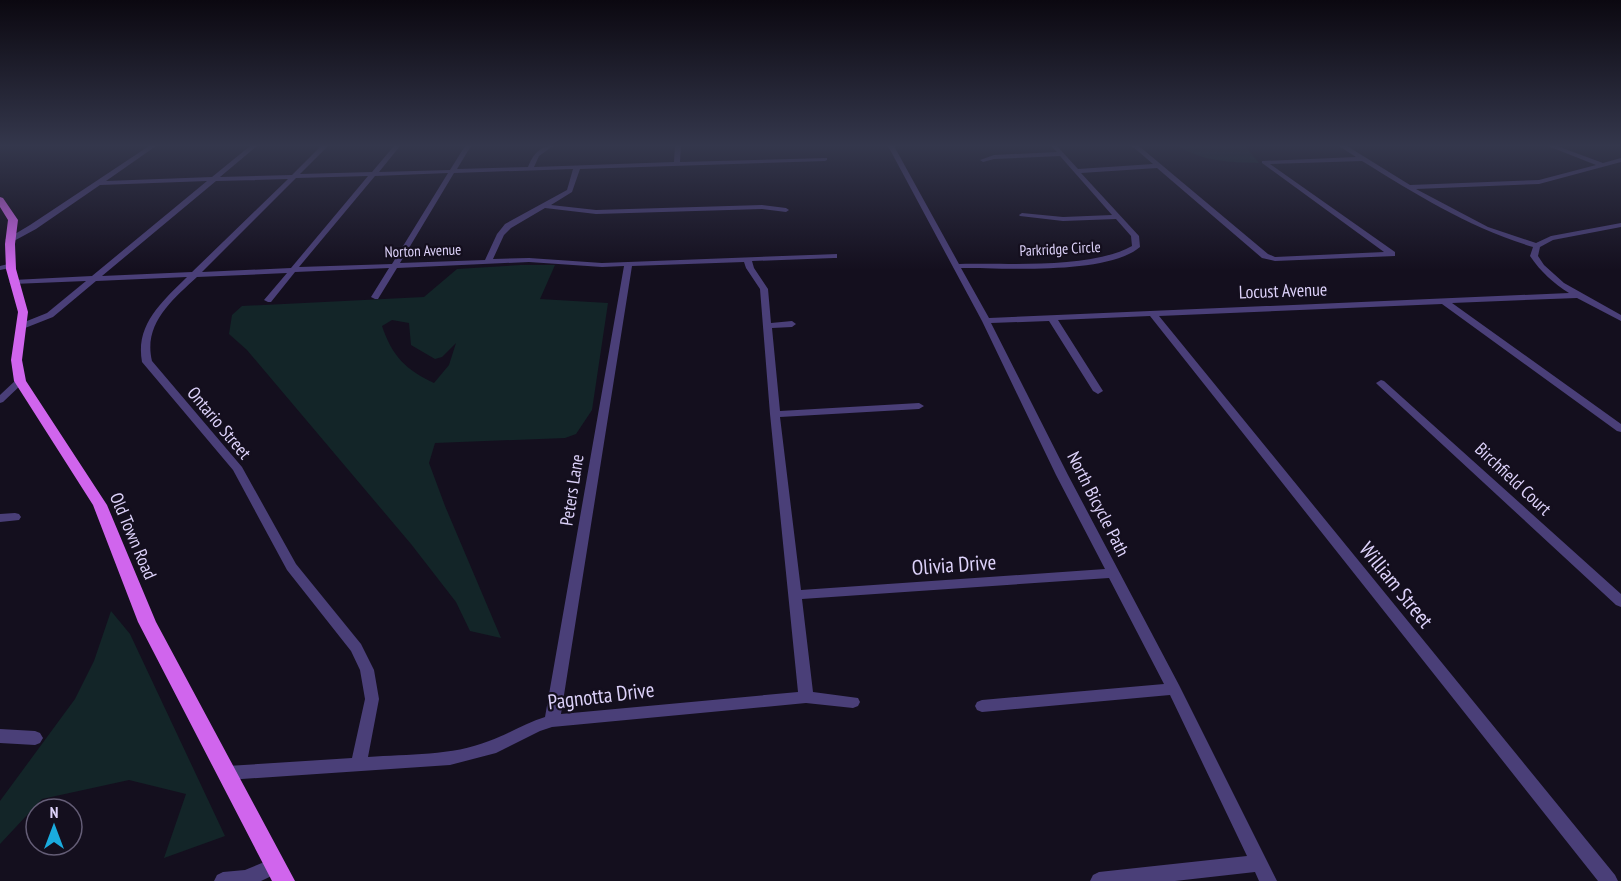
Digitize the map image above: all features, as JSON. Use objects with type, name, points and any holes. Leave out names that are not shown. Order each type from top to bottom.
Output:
[{"type":"main road","name":"Old Town Road","points":[[0,200],[13,220],[9,240],[14,282],[23,310],[15,364],[20,381],[100,505],[147,622],[279,874]]},
{"type":"street","points":[[9,240],[93,187]]},
{"type":"street","points":[[20,327],[50,315],[203,187]]},
{"type":"street","name":"Ontario Street","points":[[283,187],[161,307],[153,320],[143,348],[147,362],[238,469],[291,567],[356,648],[367,670],[372,699],[360,763]]},
{"type":"street","points":[[268,300],[363,187]]},
{"type":"street","points":[[375,297],[442,187]]},
{"type":"street","points":[[488,262],[501,234],[508,226],[520,217],[570,191],[571,187]]},
{"type":"street","name":"North Bicycle Path","points":[[914,187],[986,321],[1174,689],[1268,881]]},
{"type":"street","name":"Parkridge Circle","points":[[957,266],[1113,259],[1131,252],[1137,242],[1091,187]]},
{"type":"street","points":[[1184,187],[1265,256],[1275,259],[1392,254],[1299,187]]},
{"type":"street","points":[[1410,187],[1478,227],[1537,246]]},
{"type":"street","points":[[545,206],[596,212],[762,207],[786,210]]},
{"type":"street","points":[[1022,215],[1063,219],[1117,217]]},
{"type":"street","points":[[1621,225],[1551,238],[1537,246],[1534,256],[1541,267],[1621,318]]},
{"type":"street","name":"Norton Avenue","points":[[14,282],[550,260],[588,265],[834,256]]},
{"type":"street","points":[[747,259],[750,268],[764,289],[775,414],[806,697]]},
{"type":"street","name":"Peters Lane","points":[[552,721],[628,264]]},
{"type":"street","points":[[0,268],[12,265]]},
{"type":"street","name":"Locust Avenue","points":[[986,321],[1582,295]]},
{"type":"street","points":[[1445,302],[1621,429]]},
{"type":"street","name":"William Street","points":[[1152,314],[1609,881]]},
{"type":"street","points":[[1052,318],[1098,391]]},
{"type":"street","points":[[766,326],[792,324]]},
{"type":"street","points":[[0,389],[20,381]]},
{"type":"street","points":[[0,400],[20,381]]},
{"type":"street","name":"Birchfield Court","points":[[1381,383],[1621,602]]},
{"type":"street","points":[[775,414],[915,406]]},
{"type":"street","points":[[0,518],[15,517]]},
{"type":"street","name":"Olivia Drive","points":[[796,595],[1114,573]]},
{"type":"street","points":[[982,706],[1174,689]]},
{"type":"street","name":"Pagnotta Drive","points":[[227,773],[450,758],[492,748],[552,721],[806,697],[852,702]]},
{"type":"street","points":[[0,736],[35,738]]},
{"type":"street","points":[[1099,881],[1259,862]]},
{"type":"street","points":[[223,881],[279,874]]},
{"type":"shaded area","points":[[555,265],[540,299],[608,303],[592,410],[576,434],[565,438],[435,443],[429,463],[501,638],[470,631],[456,602],[411,544],[247,350],[229,334],[232,315],[242,306],[424,297],[457,269]],"holes":[[[392,320],[409,323],[411,345],[435,359],[442,357],[456,343],[449,365],[434,383],[415,373],[401,361],[390,346],[382,326]]]},
{"type":"shaded area","points":[[111,611],[130,634],[225,836],[164,858],[186,794],[129,780],[51,797],[24,797],[24,818],[0,844],[0,801],[75,699],[94,661]]}]
